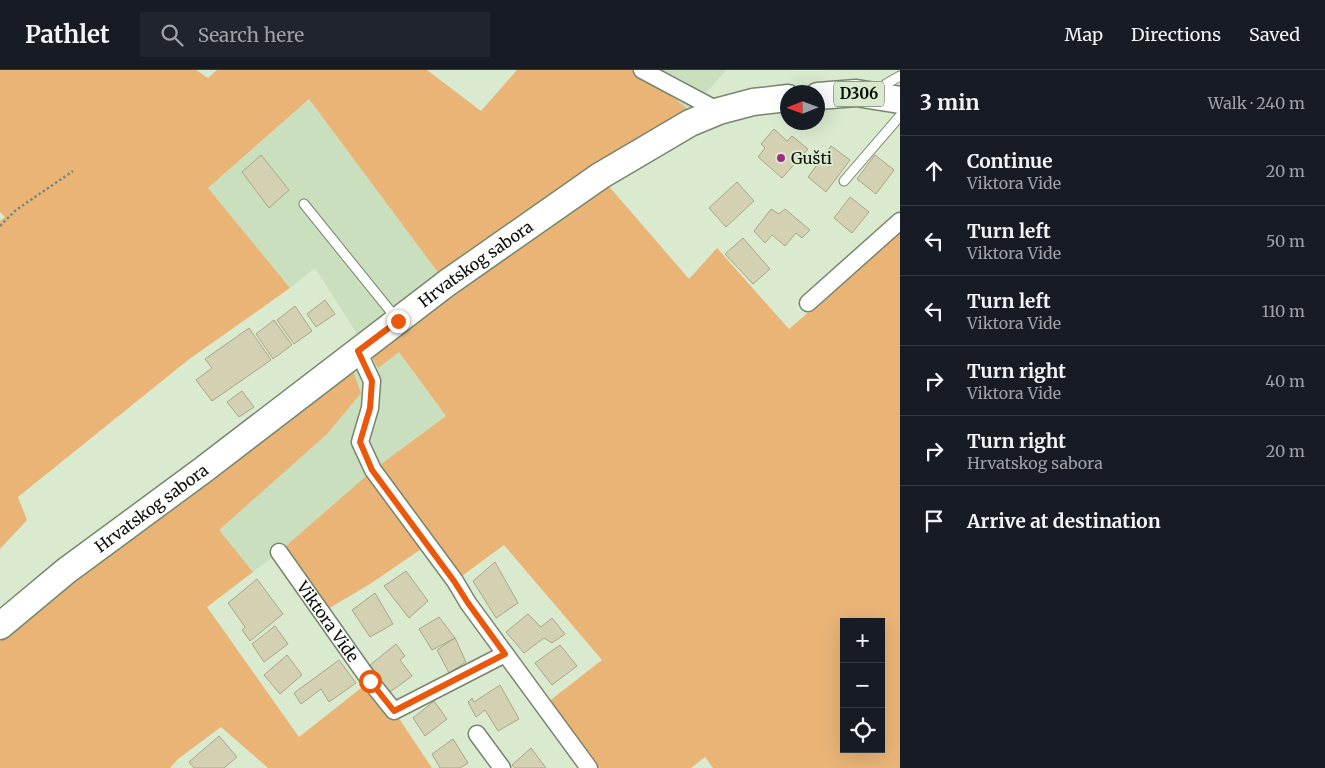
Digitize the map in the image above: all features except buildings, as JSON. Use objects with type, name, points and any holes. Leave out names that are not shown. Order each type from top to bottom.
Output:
[{"type":"main road","name":"D306","points":[[825,95],[856,93],[889,98]]},
{"type":"main road","name":"Hrvatskog sabora","points":[[0,626],[66,570],[203,470],[446,283],[600,176],[690,123],[719,111],[752,102],[780,99]]},
{"type":"street","points":[[642,70],[719,111]]},
{"type":"street","points":[[808,303],[900,221]]},
{"type":"street","points":[[358,351],[372,381],[370,408],[360,442],[372,470],[589,768]]},
{"type":"street","name":"Viktora Vide","points":[[279,552],[370,681],[394,711],[505,654]]},
{"type":"street","points":[[477,734],[502,768]]},
{"type":"lane","points":[[889,98],[886,84],[900,76]]},
{"type":"lane","points":[[844,181],[900,116]]},
{"type":"lane","points":[[304,204],[398,321]]},
{"type":"path","points":[[0,226],[16,210],[73,171]]},
{"type":"shaded area","points":[[0,70],[196,70],[208,78],[217,70],[427,70],[481,111],[517,70],[641,70],[699,119],[600,176],[689,279],[717,248],[789,329],[900,233],[900,768],[713,768],[705,757],[691,768],[589,768],[543,706],[602,660],[504,545],[455,581],[427,545],[370,584],[321,613],[279,552],[373,470],[446,416],[399,352],[378,368],[365,346],[446,283],[309,99],[208,188],[290,288],[188,360],[18,497],[27,520],[0,549],[0,221],[5,217],[0,212]]},
{"type":"shaded area","points":[[641,70],[726,70],[700,100],[699,119]]},
{"type":"shaded area","points":[[309,99],[447,283],[399,352],[446,416],[373,470],[279,552],[253,572],[218,530],[327,434],[348,358],[365,346],[315,268],[290,288],[208,188]]},
{"type":"shaded area","points":[[348,358],[361,393],[327,434],[219,530],[253,572],[207,607],[299,737],[370,681],[394,711],[432,768],[268,768],[221,727],[178,759],[170,768],[0,768],[0,626]]},
{"type":"place","name":"Gušti","points":[[781,158]]},
{"type":"route","points":[[370,681],[394,711],[505,654],[372,470],[360,442],[370,408],[372,381],[358,351],[398,321]]}]
